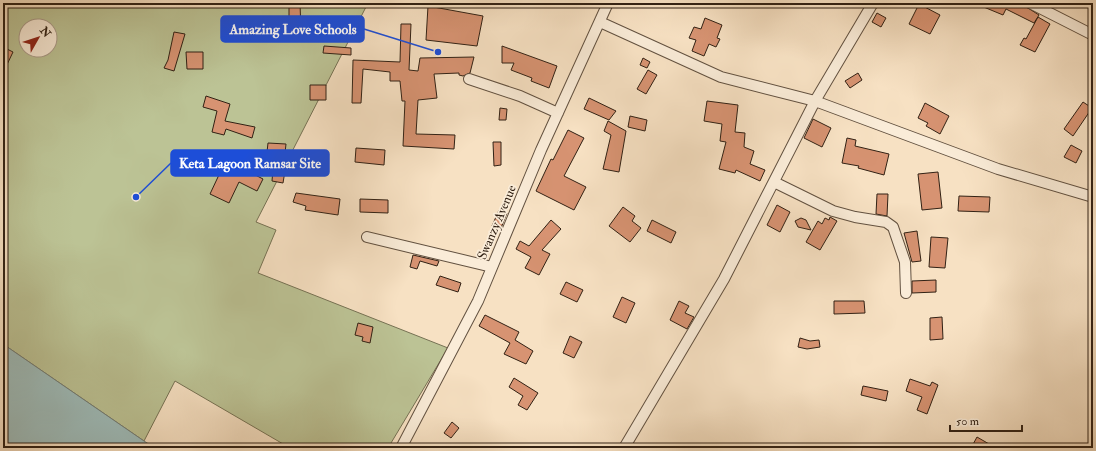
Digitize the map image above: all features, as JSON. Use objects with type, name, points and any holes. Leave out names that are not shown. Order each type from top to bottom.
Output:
[{"type":"street","name":"Swanzy Avenue","points":[[401,448],[478,301],[540,150],[608,3]]},
{"type":"street","points":[[624,448],[724,279],[816,101],[873,3]]},
{"type":"street","points":[[1030,3],[1093,35]]},
{"type":"street","points":[[600,22],[721,76],[816,101],[998,169],[1093,197]]},
{"type":"street","points":[[469,79],[520,96],[558,113]]},
{"type":"street","points":[[774,182],[833,211],[855,217],[886,222],[893,228],[905,262],[906,293]]},
{"type":"street","points":[[367,237],[492,267]]},
{"type":"green space","points":[[3,3],[368,3],[256,222],[276,230],[258,273],[448,348],[388,448],[290,448],[175,381],[144,441],[3,344]]},
{"type":"water","points":[[3,344],[144,441],[155,448],[3,448]]},
{"type":"building","points":[[289,3],[300,3],[301,33],[275,35],[275,20],[289,19]]},
{"type":"building","points":[[974,3],[1020,3],[1039,15],[1034,23],[1006,9],[1003,15]]},
{"type":"building","points":[[919,4],[940,15],[930,34],[909,24]]},
{"type":"building","points":[[428,6],[483,16],[477,46],[426,40]]},
{"type":"building","points":[[877,13],[886,18],[881,27],[872,22]]},
{"type":"building","points":[[1038,17],[1050,24],[1035,52],[1020,45],[1024,38],[1026,39]]},
{"type":"building","points":[[705,18],[722,25],[717,38],[720,39],[716,47],[709,44],[704,56],[692,51],[696,40],[689,38],[694,27],[701,29]]},
{"type":"building","points":[[401,24],[411,24],[409,70],[418,71],[420,58],[474,57],[470,73],[463,76],[459,75],[459,73],[434,74],[437,98],[418,100],[416,134],[455,135],[454,149],[403,146],[405,101],[402,101],[400,81],[390,81],[390,72],[363,69],[361,103],[352,103],[353,60],[400,62]]},
{"type":"building","points":[[174,32],[185,34],[174,71],[164,68],[168,60]]},
{"type":"building","points":[[324,46],[351,48],[351,55],[323,53]]},
{"type":"building","points":[[502,46],[557,66],[549,88],[531,81],[532,78],[511,70],[514,63],[502,63]]},
{"type":"building","points":[[3,47],[13,52],[3,73]]},
{"type":"building","points":[[186,52],[203,52],[203,69],[187,69]]},
{"type":"building","points":[[643,58],[650,62],[647,68],[640,65]]},
{"type":"building","points":[[648,70],[657,75],[646,94],[637,89]]},
{"type":"building","points":[[858,73],[862,80],[850,88],[845,81]]},
{"type":"building","points":[[310,85],[326,85],[326,100],[310,100]]},
{"type":"building","points":[[206,96],[230,104],[225,121],[255,127],[252,138],[226,129],[224,135],[212,132],[217,111],[203,107]]},
{"type":"building","points":[[589,98],[616,111],[609,120],[584,109]]},
{"type":"building","points":[[707,101],[738,105],[735,132],[745,133],[744,147],[754,151],[750,164],[765,170],[760,181],[736,170],[735,173],[719,169],[726,142],[720,141],[722,124],[704,121]]},
{"type":"building","points":[[1083,102],[1092,108],[1073,136],[1064,129]]},
{"type":"building","points":[[925,103],[949,116],[940,134],[926,126],[928,123],[918,118]]},
{"type":"building","points":[[500,108],[507,109],[506,120],[499,120]]},
{"type":"building","points":[[630,116],[647,120],[645,131],[628,127]]},
{"type":"building","points":[[813,119],[831,128],[822,147],[804,138]]},
{"type":"building","points":[[608,121],[626,131],[619,172],[603,169],[611,135],[604,131]]},
{"type":"building","points":[[568,130],[584,138],[564,176],[586,187],[574,210],[536,191],[551,159],[553,160]]},
{"type":"building","points":[[847,138],[856,140],[855,146],[889,154],[884,175],[858,168],[859,166],[842,163]]},
{"type":"building","points":[[493,142],[501,142],[501,165],[494,166]]},
{"type":"building","points":[[268,143],[286,144],[285,153],[267,152]]},
{"type":"building","points":[[1071,145],[1082,151],[1076,163],[1064,157]]},
{"type":"building","points":[[356,148],[385,150],[384,165],[355,162]]},
{"type":"building","points":[[225,162],[233,166],[234,164],[263,179],[257,191],[239,182],[229,203],[210,194]]},
{"type":"building","points":[[273,169],[285,171],[283,183],[272,181]]},
{"type":"building","points":[[938,172],[942,208],[922,210],[918,174]]},
{"type":"building","points":[[296,193],[340,199],[338,215],[305,210],[306,206],[293,202]]},
{"type":"building","points":[[877,194],[888,194],[887,216],[876,214]]},
{"type":"building","points":[[959,196],[990,197],[989,212],[958,211]]},
{"type":"building","points":[[360,199],[388,200],[388,213],[360,212]]},
{"type":"building","points":[[777,205],[790,212],[780,232],[767,225]]},
{"type":"building","points":[[623,207],[635,216],[632,221],[641,228],[630,242],[609,226]]},
{"type":"building","points":[[499,210],[507,213],[501,228],[492,226]]},
{"type":"building","points":[[830,217],[837,221],[820,250],[806,242],[818,221],[822,224],[825,218],[829,220]]},
{"type":"building","points":[[801,218],[806,220],[811,230],[798,227],[795,221]]},
{"type":"building","points":[[551,220],[561,229],[542,250],[550,254],[539,275],[525,268],[531,257],[516,249],[520,241],[529,246]]},
{"type":"building","points":[[652,220],[676,232],[671,243],[647,231]]},
{"type":"building","points":[[917,231],[921,261],[912,262],[904,233]]},
{"type":"building","points":[[931,237],[948,238],[945,268],[929,267]]},
{"type":"building","points":[[413,255],[439,261],[437,266],[420,261],[417,269],[410,267]]},
{"type":"building","points":[[440,276],[461,283],[458,292],[436,285]]},
{"type":"building","points":[[936,280],[936,292],[912,293],[912,281]]},
{"type":"building","points":[[566,282],[583,290],[577,302],[560,294]]},
{"type":"building","points":[[622,297],[635,303],[626,323],[613,317]]},
{"type":"building","points":[[679,301],[689,306],[685,313],[694,317],[687,329],[670,320]]},
{"type":"building","points":[[834,301],[864,301],[865,313],[834,314]]},
{"type":"building","points":[[485,315],[519,332],[515,340],[533,351],[526,364],[504,354],[510,343],[479,326]]},
{"type":"building","points":[[942,317],[943,339],[930,340],[930,318]]},
{"type":"building","points":[[358,323],[373,327],[370,343],[362,341],[363,337],[355,335]]},
{"type":"building","points":[[570,336],[582,342],[574,358],[563,353]]},
{"type":"building","points":[[800,338],[810,341],[819,340],[820,347],[807,349],[798,347]]},
{"type":"building","points":[[514,378],[538,393],[527,410],[518,405],[523,396],[509,387]]},
{"type":"building","points":[[910,379],[930,386],[932,382],[938,385],[927,414],[917,410],[922,397],[906,391]]},
{"type":"building","points":[[863,386],[888,391],[886,401],[861,395]]},
{"type":"building","points":[[452,422],[459,428],[451,438],[444,433]]},
{"type":"building","points":[[977,437],[996,448],[971,448]]},
{"type":"place","name":"Amazing Love Schools","points":[[438,52]]},
{"type":"place","name":"Keta Lagoon Ramsar Site","points":[[136,197]]}]
